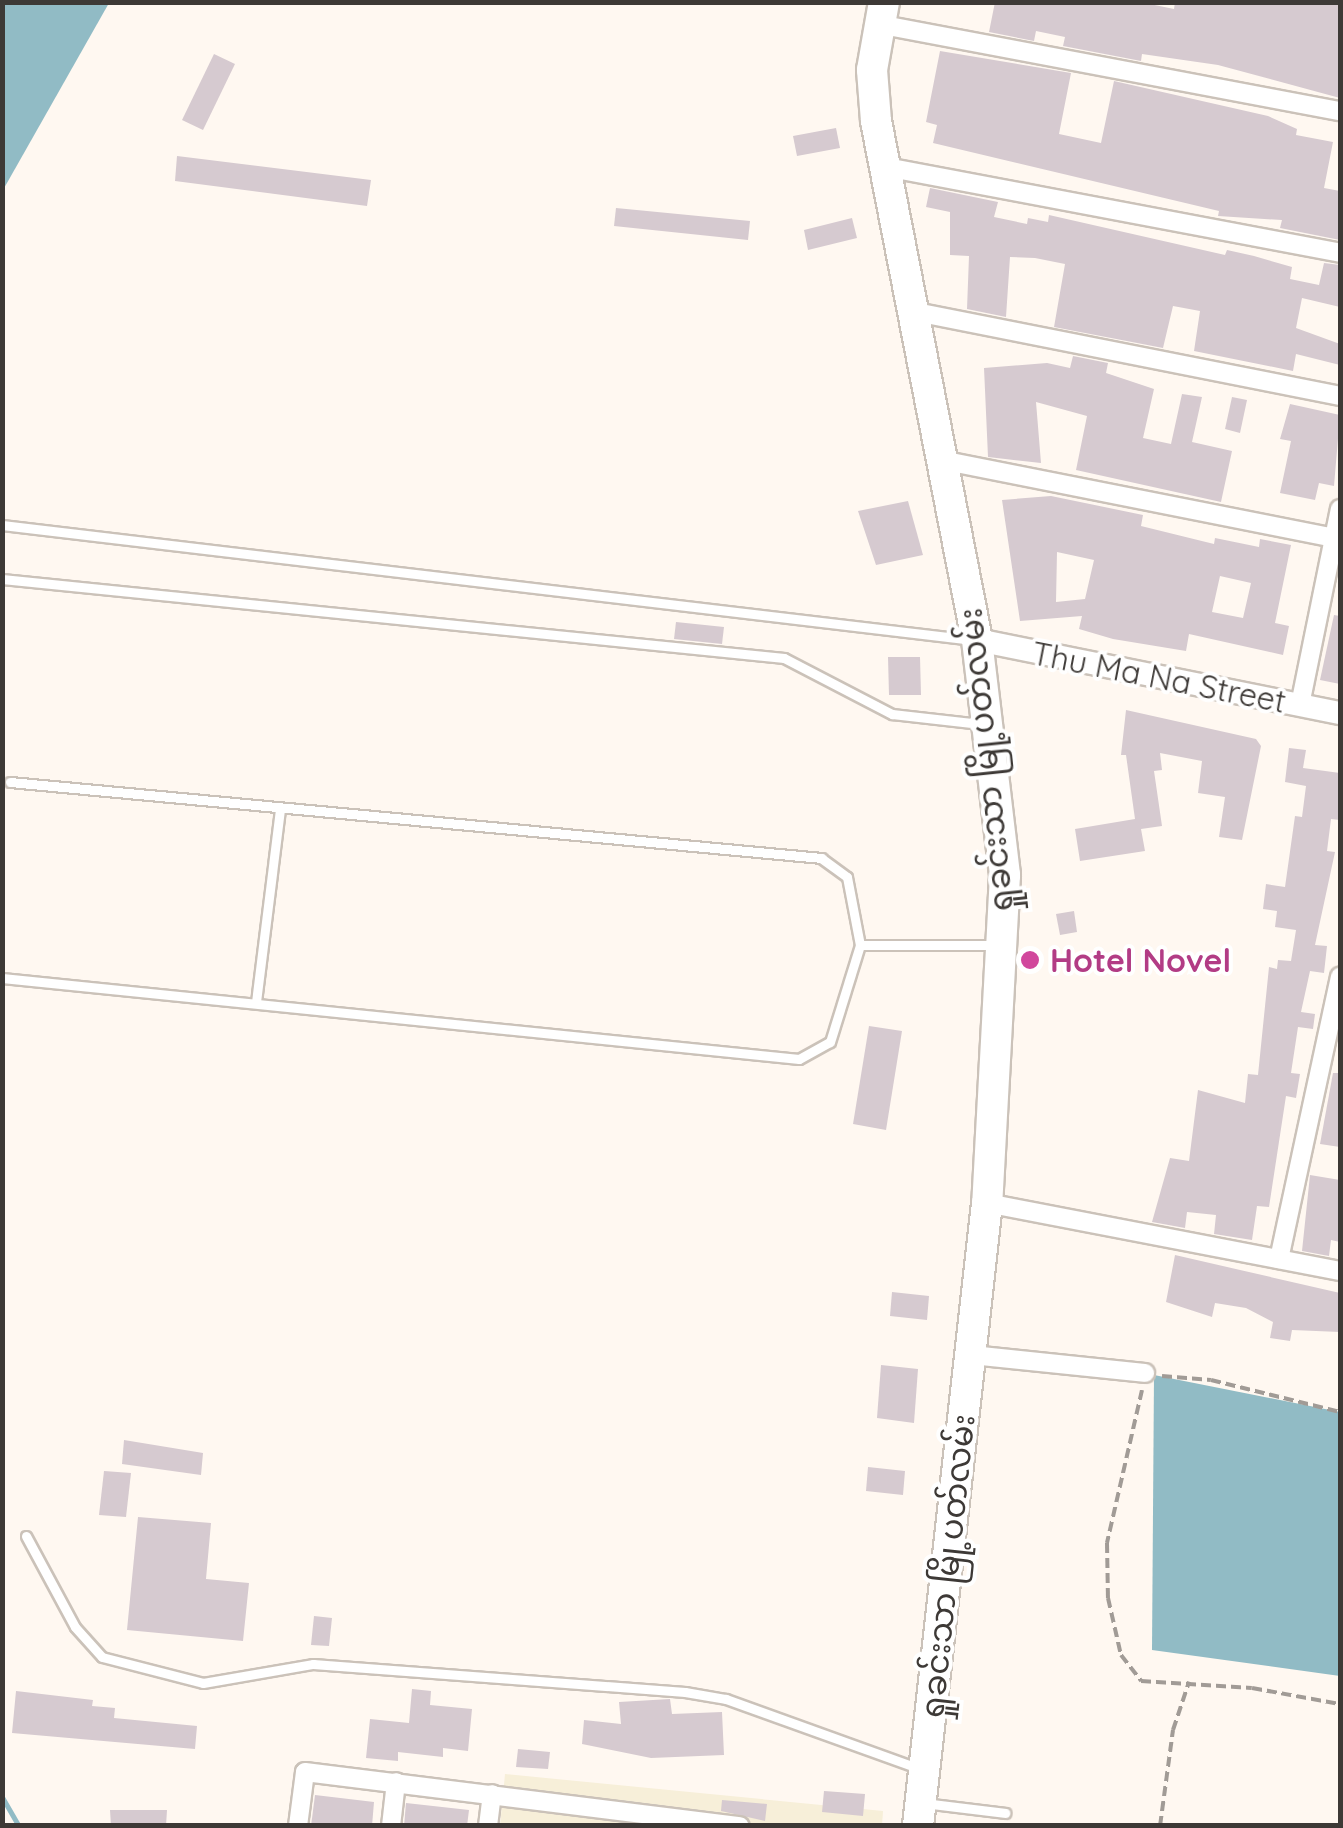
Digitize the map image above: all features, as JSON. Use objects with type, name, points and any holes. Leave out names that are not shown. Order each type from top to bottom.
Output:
[{"type":"main road","name":"ရှုခင်းသာ မြို့ပတ်လမ်း","points":[[881,13],[872,70],[886,167],[977,640],[1005,875],[1005,945],[987,1203],[919,1814]]},
{"type":"street","points":[[881,13],[1340,111]]},
{"type":"street","points":[[886,167],[1340,253]]},
{"type":"street","points":[[916,312],[1340,396]]},
{"type":"street","points":[[941,460],[1338,538]]},
{"type":"street","points":[[1300,705],[1338,538],[1340,509]]},
{"type":"street","name":"Thu Ma Na Street","points":[[977,640],[1340,713]]},
{"type":"street","points":[[1278,1259],[1340,977]]},
{"type":"street","points":[[987,1203],[1340,1271]]},
{"type":"street","points":[[971,1355],[1145,1372]]},
{"type":"street","points":[[298,1826],[305,1772],[740,1826]]},
{"type":"street","points":[[391,1826],[396,1782]]},
{"type":"street","points":[[488,1826],[492,1794]]},
{"type":"lane","points":[[2,525],[977,640]]},
{"type":"lane","points":[[2,578],[784,658],[892,714],[988,725]]},
{"type":"lane","points":[[2,978],[799,1060],[830,1042],[860,945],[847,877],[821,858],[10,782]]},
{"type":"lane","points":[[256,1002],[280,809]]},
{"type":"lane","points":[[860,945],[1005,945]]},
{"type":"lane","points":[[26,1536],[75,1627],[102,1657],[203,1682],[313,1664],[684,1692],[726,1699],[925,1771]]},
{"type":"lane","points":[[919,1814],[1005,1813]]},
{"type":"path","points":[[1340,1412],[1211,1380],[1145,1372],[1107,1543],[1108,1598],[1121,1656],[1141,1681],[1189,1682],[1340,1704]]},
{"type":"path","points":[[1160,1826],[1170,1745],[1189,1682]]},
{"type":"shaded area","points":[[505,1774],[883,1811],[882,1826],[500,1826]]},
{"type":"water","points":[[2,3],[109,3],[3,190]]},
{"type":"water","points":[[1154,1375],[1340,1412],[1340,1676],[1152,1650]]},
{"type":"building","points":[[995,2],[1140,2],[1174,9],[1175,2],[1340,2],[1340,98],[1218,65],[1142,54],[1141,61],[1063,46],[1065,37],[1036,31],[1034,41],[989,32]]},
{"type":"building","points":[[940,51],[1071,73],[1059,134],[1101,143],[1114,81],[1268,116],[1297,129],[1296,135],[1333,142],[1324,188],[1340,191],[1340,240],[1280,228],[1282,220],[1218,216],[1219,211],[933,143],[937,125],[926,122]]},
{"type":"building","points":[[214,54],[235,64],[203,130],[182,120]]},
{"type":"building","points":[[836,128],[840,148],[797,156],[793,136]]},
{"type":"building","points":[[177,156],[371,180],[367,206],[175,181]]},
{"type":"building","points":[[930,188],[998,202],[994,217],[1027,224],[1028,218],[1048,222],[1049,215],[1225,255],[1227,250],[1292,267],[1290,279],[1319,285],[1324,263],[1340,265],[1340,307],[1302,298],[1296,328],[1340,344],[1340,365],[1296,354],[1293,371],[1194,351],[1200,311],[1173,306],[1163,348],[1054,327],[1065,264],[1035,258],[1010,257],[1006,317],[967,309],[969,256],[950,255],[950,212],[926,207]]},
{"type":"building","points":[[616,208],[750,221],[748,240],[614,226]]},
{"type":"building","points":[[852,218],[857,238],[808,250],[804,230]]},
{"type":"building","points":[[1073,356],[1108,363],[1106,373],[1154,389],[1143,438],[1171,444],[1182,394],[1202,397],[1192,442],[1232,451],[1221,502],[1076,470],[1087,416],[1036,402],[1041,463],[988,457],[984,368],[1047,363],[1070,368]]},
{"type":"building","points":[[1232,397],[1247,400],[1240,433],[1225,429]]},
{"type":"building","points":[[1290,404],[1340,415],[1334,486],[1319,483],[1315,500],[1280,493],[1291,441],[1280,439]]},
{"type":"building","points":[[1051,496],[1143,515],[1141,526],[1214,544],[1215,538],[1259,547],[1260,539],[1291,545],[1275,623],[1289,626],[1283,655],[1189,634],[1186,651],[1113,639],[1079,629],[1082,616],[1020,621],[1002,500]],"holes":[[[1057,552],[1094,560],[1085,599],[1056,602]],[[1220,576],[1251,583],[1243,618],[1212,612]]]},
{"type":"building","points":[[908,501],[923,555],[876,565],[858,511]]},
{"type":"building","points":[[1334,615],[1340,616],[1340,684],[1320,680]]},
{"type":"building","points":[[676,622],[724,627],[722,644],[674,639]]},
{"type":"building","points":[[888,657],[920,657],[921,695],[889,695]]},
{"type":"building","points":[[1126,710],[1256,739],[1261,746],[1242,840],[1219,837],[1225,797],[1198,793],[1202,761],[1160,753],[1162,770],[1154,771],[1162,826],[1141,829],[1145,851],[1080,861],[1075,829],[1135,819],[1126,755],[1121,755]]},
{"type":"building","points":[[1289,748],[1306,750],[1303,768],[1340,773],[1340,820],[1331,819],[1327,851],[1335,852],[1315,945],[1327,946],[1324,973],[1310,971],[1301,1012],[1315,1014],[1313,1029],[1298,1027],[1291,1073],[1300,1074],[1296,1098],[1286,1096],[1269,1207],[1257,1206],[1252,1240],[1214,1234],[1216,1215],[1187,1212],[1185,1228],[1152,1222],[1170,1158],[1189,1161],[1198,1090],[1245,1103],[1248,1074],[1258,1075],[1269,967],[1277,969],[1278,960],[1291,961],[1296,930],[1275,927],[1277,911],[1263,909],[1266,884],[1285,887],[1295,816],[1302,817],[1306,786],[1285,782]]},
{"type":"building","points":[[1074,911],[1077,932],[1060,935],[1056,914]]},
{"type":"building","points":[[869,1026],[902,1031],[886,1130],[853,1124]]},
{"type":"building","points":[[1333,1073],[1340,1073],[1340,1147],[1320,1144]]},
{"type":"building","points":[[1310,1175],[1340,1180],[1340,1242],[1331,1240],[1329,1256],[1302,1251]]},
{"type":"building","points":[[1175,1255],[1340,1293],[1340,1332],[1292,1330],[1290,1341],[1270,1338],[1273,1322],[1246,1308],[1215,1303],[1212,1317],[1166,1302]]},
{"type":"building","points":[[892,1292],[929,1296],[927,1320],[890,1316]]},
{"type":"building","points":[[881,1365],[918,1369],[914,1423],[877,1418]]},
{"type":"building","points":[[124,1440],[203,1453],[201,1475],[122,1464]]},
{"type":"building","points":[[868,1467],[905,1471],[903,1495],[866,1491]]},
{"type":"building","points":[[104,1471],[131,1473],[126,1517],[99,1515]]},
{"type":"building","points":[[138,1517],[211,1523],[206,1579],[249,1583],[243,1641],[127,1630]]},
{"type":"building","points":[[314,1616],[332,1618],[329,1646],[311,1645]]},
{"type":"building","points":[[412,1689],[431,1691],[430,1705],[472,1709],[468,1751],[443,1748],[443,1757],[398,1752],[398,1761],[366,1758],[370,1719],[409,1723]]},
{"type":"building","points":[[16,1691],[93,1700],[92,1706],[115,1708],[114,1718],[197,1726],[195,1749],[12,1733]]},
{"type":"building","points":[[670,1699],[672,1714],[722,1712],[724,1755],[651,1758],[582,1744],[584,1720],[621,1724],[619,1702]]},
{"type":"building","points":[[518,1749],[550,1752],[548,1769],[516,1767]]},
{"type":"building","points":[[824,1791],[865,1794],[863,1816],[822,1812]]},
{"type":"building","points":[[315,1795],[374,1802],[372,1826],[311,1826]]},
{"type":"building","points":[[722,1800],[767,1804],[765,1821],[721,1811]]},
{"type":"building","points":[[406,1803],[469,1810],[467,1826],[404,1826]]},
{"type":"building","points":[[110,1810],[167,1810],[166,1826],[111,1826]]},
{"type":"waterway","points":[[2,1797],[19,1826]]},
{"type":"place","name":"Hotel Novel","points":[[1030,960]]}]
